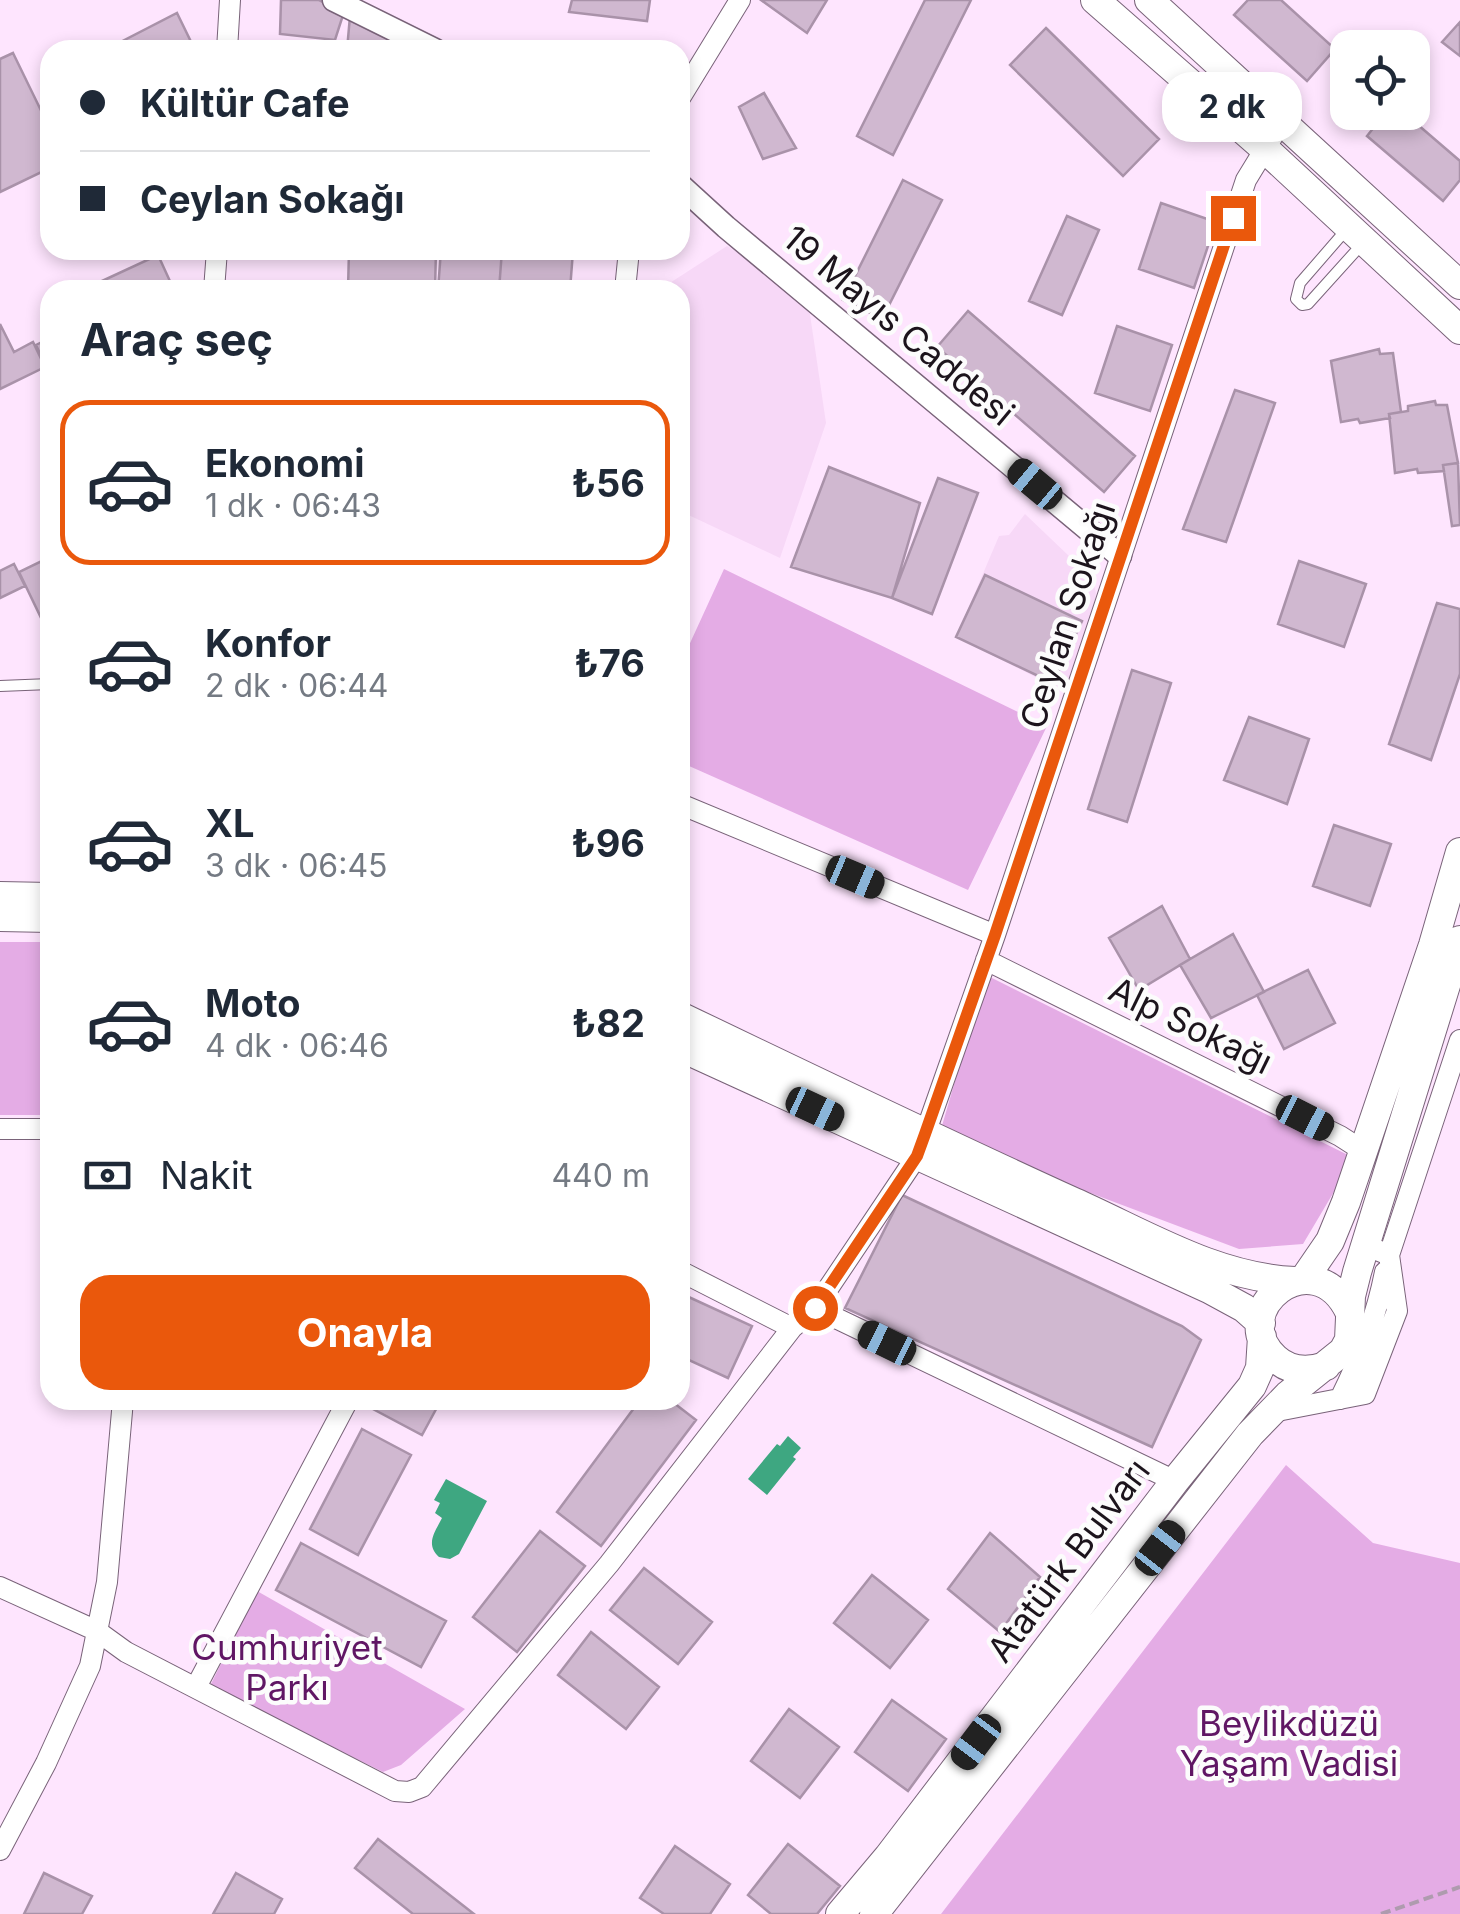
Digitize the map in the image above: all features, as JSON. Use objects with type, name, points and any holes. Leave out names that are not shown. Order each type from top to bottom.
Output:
[{"type":"main road","points":[[1095,0],[1460,330]]},
{"type":"main road","points":[[1149,0],[1460,286]]},
{"type":"main road","points":[[1261,1330],[1266,1302],[1275,1292],[1300,1280],[1330,1241],[1365,1152],[1460,852]]},
{"type":"main road","points":[[0,896],[40,896]]},
{"type":"main road","points":[[0,917],[40,918]]},
{"type":"main road","points":[[874,1914],[1224,1466],[1272,1412],[1343,1351],[1348,1340],[1350,1311],[1377,1250],[1452,1035],[1460,940]]},
{"type":"main road","points":[[690,1021],[921,1145],[1244,1308],[1261,1330],[1270,1352],[1290,1368],[1312,1370],[1326,1366]]},
{"type":"main road","points":[[690,1051],[1221,1268],[1275,1280],[1327,1285],[1350,1311]]},
{"type":"main road","name":"Atatürk Bulvarı","points":[[840,1914],[888,1858],[1252,1386],[1260,1368],[1261,1330]]},
{"type":"street","points":[[228,40],[230,0]]},
{"type":"street","points":[[334,0],[416,40]]},
{"type":"street","points":[[690,82],[740,0]]},
{"type":"street","name":"Ceylan Sokağı","points":[[0,1587],[96,1630],[126,1652],[395,1791],[410,1792],[422,1787],[609,1564],[792,1328],[815,1308],[921,1145],[995,935],[1246,180],[1282,122]]},
{"type":"street","name":"19 Mayıs Caddesi","points":[[690,193],[1120,556]]},
{"type":"street","points":[[690,808],[995,935]]},
{"type":"street","name":"Alp Sokağı","points":[[986,960],[1365,1152]]},
{"type":"street","points":[[0,1129],[40,1129]]},
{"type":"street","points":[[1272,1412],[1365,1394],[1397,1311],[1377,1250]]},
{"type":"street","points":[[690,1277],[792,1328]]},
{"type":"street","points":[[815,1308],[1175,1481]]},
{"type":"street","points":[[0,1850],[90,1666],[107,1582],[122,1410]]},
{"type":"street","points":[[196,1686],[343,1410]]},
{"type":"lane","points":[[1356,235],[1308,304],[1302,305],[1296,299],[1300,283],[1356,235]]},
{"type":"lane","points":[[0,686],[40,684]]},
{"type":"path","points":[[1381,1914],[1460,1887]]},
{"type":"shaded area","points":[[727,246],[807,294],[826,423],[780,558],[690,516],[690,280],[674,280]]},
{"type":"shaded area","points":[[1025,514],[1092,578],[1096,593],[1091,625],[1065,692],[956,637],[999,536],[1009,535]]},
{"type":"shaded area","points":[[788,1436],[801,1448],[767,1495],[748,1479]]},
{"type":"shaded area","points":[[446,1479],[487,1501],[459,1554],[450,1559],[439,1557],[432,1543],[442,1518],[435,1513],[440,1503],[434,1500]]},
{"type":"green space","points":[[724,569],[1047,726],[968,890],[690,766],[690,643]]},
{"type":"green space","points":[[0,942],[40,942],[40,1115],[0,1115]]},
{"type":"green space","points":[[986,975],[1354,1158],[1303,1244],[1239,1249],[939,1136]]},
{"type":"green space","name":"Beylikdüzü Yaşam Vadisi","points":[[1286,1465],[1373,1543],[1460,1563],[1460,1914],[941,1914]]},
{"type":"green space","name":"Cumhuriyet Parkı","points":[[257,1591],[465,1709],[401,1765],[383,1772],[210,1686]]},
{"type":"building","points":[[281,0],[319,0],[344,12],[335,40],[280,34]]},
{"type":"building","points":[[572,0],[650,0],[647,21],[569,12]]},
{"type":"building","points":[[761,0],[827,0],[807,33]]},
{"type":"building","points":[[925,0],[971,0],[893,155],[857,136]]},
{"type":"building","points":[[1248,0],[1281,0],[1330,44],[1330,55],[1307,81],[1234,15]]},
{"type":"building","points":[[177,13],[190,40],[125,40]]},
{"type":"building","points":[[350,16],[398,40],[348,40]]},
{"type":"building","points":[[1460,22],[1460,56],[1442,42]]},
{"type":"building","points":[[1046,28],[1159,139],[1123,176],[1010,65]]},
{"type":"building","points":[[13,53],[40,108],[40,173],[0,192],[0,59]]},
{"type":"building","points":[[764,93],[796,148],[763,159],[739,107]]},
{"type":"building","points":[[1372,130],[1424,130],[1460,161],[1460,180],[1443,201],[1367,136]]},
{"type":"building","points":[[903,180],[942,200],[882,319],[843,300]]},
{"type":"building","points":[[1161,203],[1216,222],[1194,288],[1139,269]]},
{"type":"building","points":[[1067,216],[1099,230],[1062,315],[1029,301]]},
{"type":"building","points":[[147,260],[160,260],[169,280],[104,280]]},
{"type":"building","points":[[349,260],[436,260],[435,280],[348,280]]},
{"type":"building","points":[[440,260],[501,260],[500,280],[439,280]]},
{"type":"building","points":[[501,260],[572,260],[571,280],[500,280]]},
{"type":"building","points":[[968,311],[1135,456],[1104,492],[937,347]]},
{"type":"building","points":[[0,324],[14,352],[33,342],[40,357],[40,369],[0,389]]},
{"type":"building","points":[[1117,326],[1172,345],[1150,411],[1095,393]]},
{"type":"building","points":[[1379,349],[1380,354],[1393,353],[1401,412],[1360,423],[1358,419],[1341,422],[1331,361]]},
{"type":"building","points":[[1235,390],[1275,403],[1226,542],[1183,529]]},
{"type":"building","points":[[1435,401],[1436,405],[1447,405],[1458,463],[1443,465],[1444,471],[1418,473],[1417,469],[1395,473],[1389,414]]},
{"type":"building","points":[[1458,463],[1460,525],[1452,526],[1443,465]]},
{"type":"building","points":[[829,467],[920,503],[892,598],[791,567]]},
{"type":"building","points":[[938,478],[978,493],[932,614],[892,598]]},
{"type":"building","points":[[1299,561],[1366,584],[1344,647],[1278,624]]},
{"type":"building","points":[[40,562],[40,616],[19,572]]},
{"type":"building","points":[[14,564],[25,586],[0,598],[0,571]]},
{"type":"building","points":[[985,575],[1082,621],[1053,683],[956,637]]},
{"type":"building","points":[[1437,603],[1460,609],[1460,674],[1431,760],[1389,744]]},
{"type":"building","points":[[1132,670],[1171,683],[1127,822],[1088,809]]},
{"type":"building","points":[[1249,717],[1309,739],[1287,804],[1224,780]]},
{"type":"building","points":[[1334,825],[1391,844],[1370,906],[1313,886]]},
{"type":"building","points":[[1162,906],[1190,959],[1139,990],[1109,938]]},
{"type":"building","points":[[1233,934],[1264,992],[1211,1018],[1180,965]]},
{"type":"building","points":[[1308,970],[1335,1023],[1284,1049],[1257,995]]},
{"type":"building","points":[[902,1195],[1182,1326],[1201,1340],[1152,1447],[845,1308]]},
{"type":"building","points":[[690,1298],[752,1326],[728,1378],[690,1361]]},
{"type":"building","points":[[375,1410],[436,1410],[422,1435]]},
{"type":"building","points":[[633,1410],[683,1410],[696,1420],[601,1546],[557,1512]]},
{"type":"building","points":[[362,1429],[411,1455],[358,1555],[310,1529]]},
{"type":"building","points":[[540,1531],[585,1566],[517,1652],[473,1617]]},
{"type":"building","points":[[990,1533],[1040,1577],[1000,1632],[948,1589]]},
{"type":"building","points":[[301,1543],[446,1621],[421,1667],[276,1590]]},
{"type":"building","points":[[644,1568],[712,1622],[678,1664],[610,1610]]},
{"type":"building","points":[[872,1575],[928,1620],[890,1668],[834,1623]]},
{"type":"building","points":[[591,1632],[659,1687],[626,1729],[558,1675]]},
{"type":"building","points":[[892,1700],[946,1739],[908,1791],[855,1752]]},
{"type":"building","points":[[789,1709],[839,1747],[800,1798],[751,1761]]},
{"type":"building","points":[[378,1839],[474,1914],[413,1914],[355,1868]]},
{"type":"building","points":[[788,1844],[840,1886],[817,1914],[771,1914],[748,1895]]},
{"type":"building","points":[[675,1846],[730,1884],[710,1914],[664,1914],[640,1898]]},
{"type":"building","points":[[44,1873],[92,1896],[82,1914],[24,1914]]},
{"type":"building","points":[[236,1873],[282,1899],[274,1914],[213,1914]]},
{"type":"route","points":[[815,1308],[917,1156],[995,935],[1233,218]]}]
